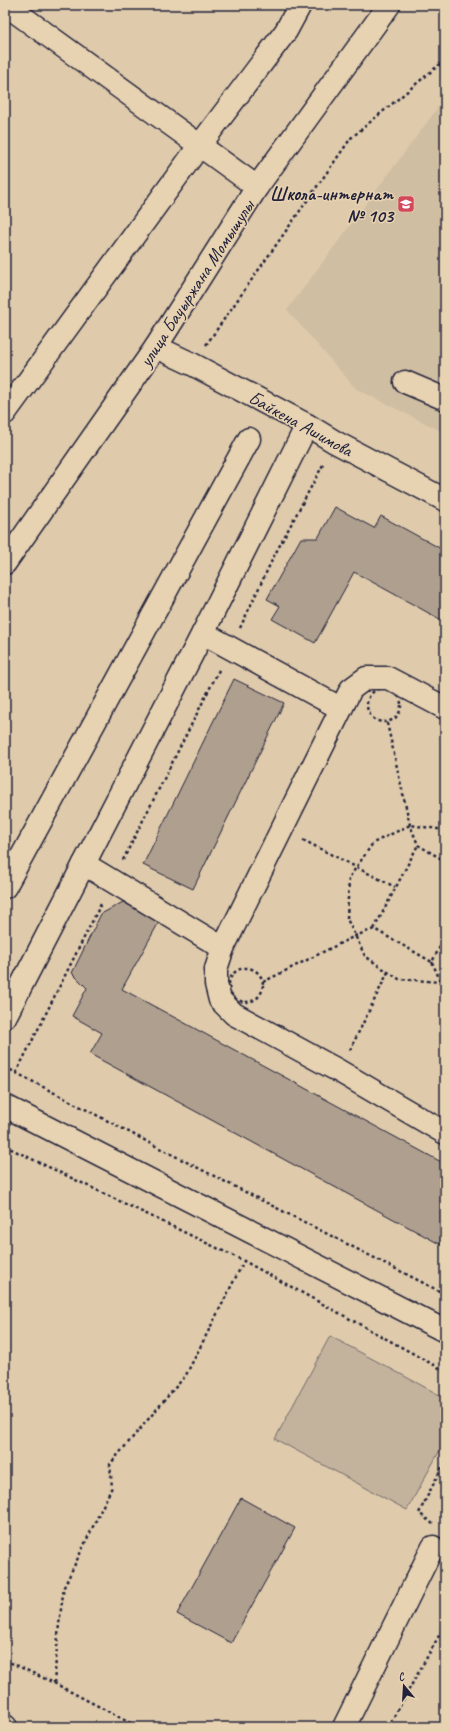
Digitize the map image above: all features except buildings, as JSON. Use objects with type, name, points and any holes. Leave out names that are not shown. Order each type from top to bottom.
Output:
[{"type":"street","points":[[6,5],[258,187]]},
{"type":"street","points":[[5,413],[286,31],[300,5]]},
{"type":"street","name":"улица Бауыржана Момышулы","points":[[5,563],[156,347],[258,187],[389,5]]},
{"type":"street","name":"Байкена Ашимова","points":[[156,347],[192,364],[445,500]]},
{"type":"street","points":[[405,382],[445,399]]},
{"type":"street","points":[[5,1017],[203,632],[307,425]]},
{"type":"street","points":[[5,887],[249,439]]},
{"type":"street","points":[[203,632],[340,708]]},
{"type":"street","points":[[445,708],[388,678],[366,678],[351,689],[340,708],[223,948],[216,969],[216,984],[220,1000],[234,1014],[445,1133]]},
{"type":"street","points":[[84,864],[223,948]]},
{"type":"street","points":[[5,1106],[445,1331]]},
{"type":"street","points":[[344,1727],[435,1537]]},
{"type":"path","points":[[192,364],[351,138],[445,60]]},
{"type":"path","points":[[16,1073],[230,647],[274,556],[335,442]]},
{"type":"path","points":[[380,688],[389,688],[397,693],[401,702],[401,711],[395,719],[387,723],[378,722],[370,717],[366,709],[367,699],[369,696],[372,692],[380,688]]},
{"type":"path","points":[[387,723],[410,825],[418,845],[445,861]]},
{"type":"path","points":[[445,830],[410,825],[373,843],[350,878],[347,919],[365,956],[399,979],[441,982],[445,980]]},
{"type":"path","points":[[281,830],[395,887]]},
{"type":"path","points":[[263,982],[374,928],[418,845]]},
{"type":"path","points":[[374,928],[432,962],[441,982],[445,996]]},
{"type":"path","points":[[432,962],[445,938]]},
{"type":"path","points":[[243,968],[252,969],[259,974],[263,982],[263,991],[258,999],[250,1003],[241,1002],[233,997],[229,989],[230,980],[235,972],[243,968]]},
{"type":"path","points":[[339,1072],[388,972]]},
{"type":"path","points":[[5,1067],[174,1156],[445,1294]]},
{"type":"path","points":[[5,1146],[244,1261],[445,1371]]},
{"type":"path","points":[[54,1683],[64,1587],[112,1487],[110,1464],[186,1375],[244,1261]]},
{"type":"path","points":[[435,1537],[419,1513],[445,1461]]},
{"type":"path","points":[[388,1727],[445,1625]]},
{"type":"path","points":[[5,1660],[54,1683],[138,1727]]},
{"type":"shaded area","name":"Школа-интернат № 103","points":[[445,98],[445,433],[356,389],[287,310]]},
{"type":"shaded area","points":[[330,1336],[445,1398],[445,1441],[407,1510],[275,1439]]},
{"type":"place","name":"Школа-интернат № 103","points":[[406,204]]}]
